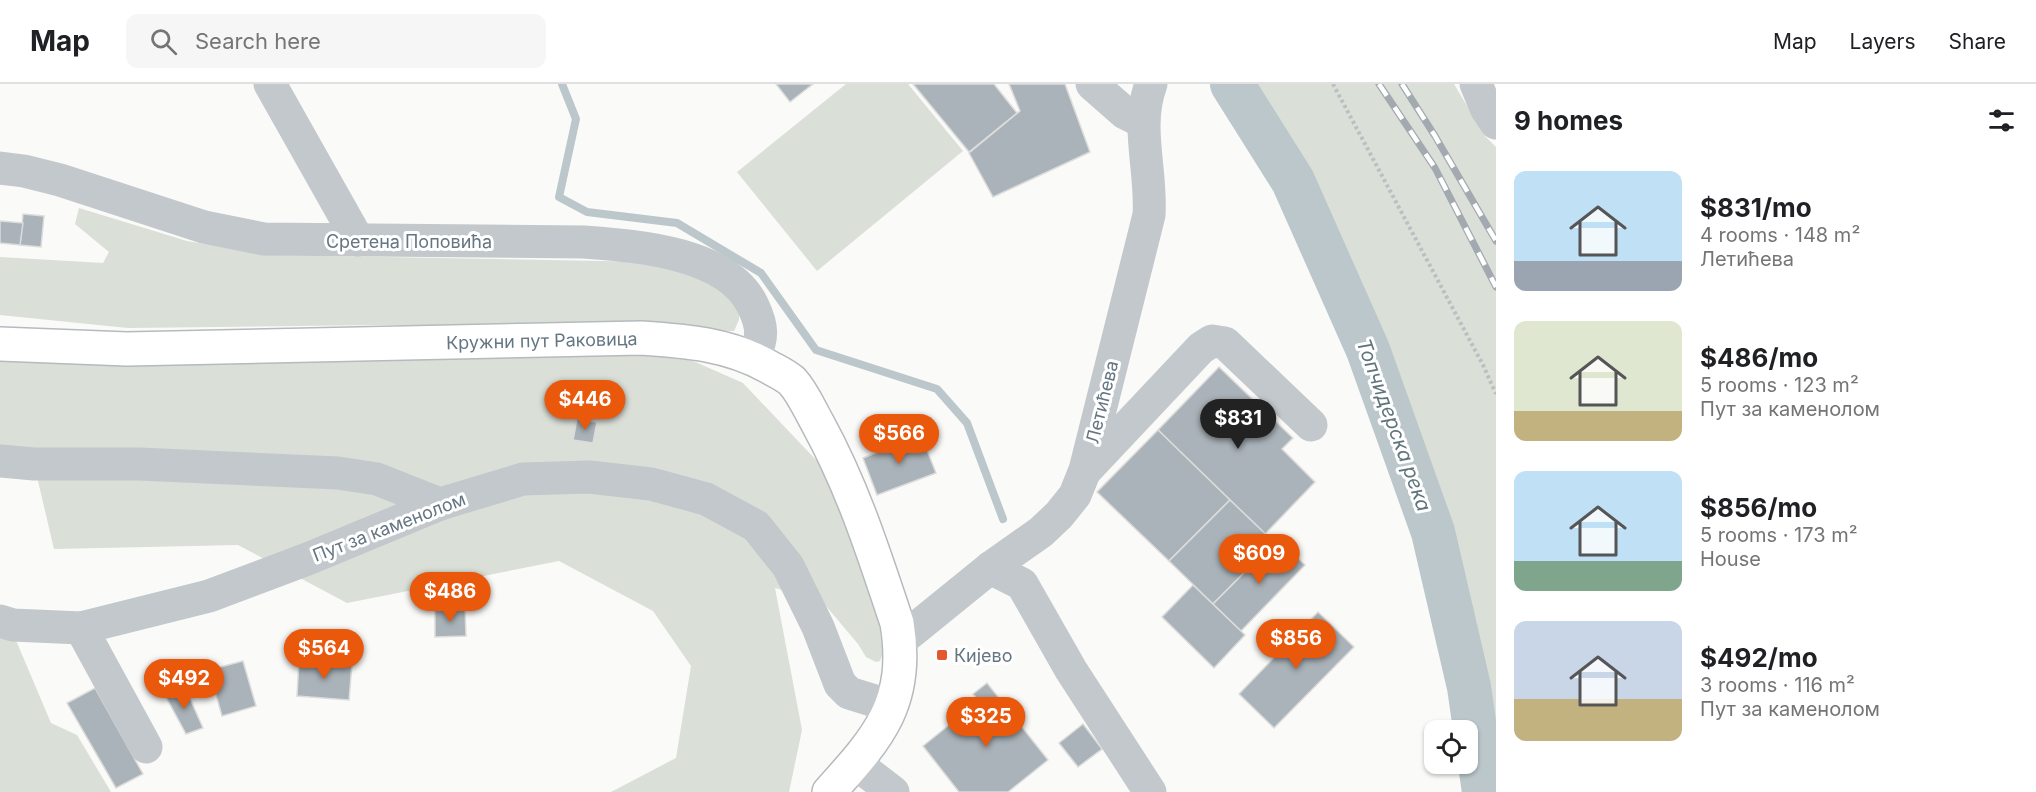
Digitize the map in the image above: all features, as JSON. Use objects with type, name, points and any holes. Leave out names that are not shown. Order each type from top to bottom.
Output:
[{"type":"main road","name":"Кружни пут Раковица","points":[[0,344],[127,349],[642,338],[721,346],[754,358],[791,381],[801,392],[828,442],[857,506],[897,622],[900,641],[900,674],[891,706],[876,738],[829,792]]},
{"type":"street","points":[[270,84],[358,240]]},
{"type":"street","points":[[1092,84],[1125,113],[1143,122]]},
{"type":"street","name":"Летићева","points":[[900,641],[990,568],[1041,532],[1075,495],[1085,470],[1149,215],[1151,194],[1144,148],[1143,122],[1145,100],[1151,84]]},
{"type":"street","points":[[1476,84],[1486,108],[1496,123]]},
{"type":"street","name":"Сретена Поповића","points":[[0,168],[60,180],[204,227],[245,237],[285,240],[584,242],[658,250],[710,266],[734,280],[751,301],[759,318],[760,342],[754,358]]},
{"type":"street","points":[[1085,470],[1201,348],[1212,341],[1225,343],[1311,425]]},
{"type":"street","points":[[0,460],[34,464],[139,464],[338,473],[376,479],[440,504]]},
{"type":"street","name":"Пут за каменолом","points":[[0,621],[13,625],[81,628],[209,596],[310,558],[440,504],[523,479],[589,477],[651,484],[706,499],[756,526],[788,566],[818,627],[840,684],[849,693],[891,706]]},
{"type":"street","points":[[990,568],[1022,584],[1071,670],[1150,792]]},
{"type":"street","points":[[81,628],[146,747]]},
{"type":"street","points":[[855,763],[893,792]]},
{"type":"path","points":[[1333,84],[1483,365],[1496,394]]},
{"type":"shaded area","points":[[846,84],[908,84],[963,151],[817,271],[737,172]]},
{"type":"shaded area","points":[[1241,84],[1454,84],[1485,136],[1496,147],[1496,792],[1474,640],[1386,378],[1338,246]]},
{"type":"shaded area","points":[[79,208],[187,241],[271,255],[656,262],[706,281],[739,305],[739,320],[734,331],[717,332],[689,326],[661,325],[128,328],[0,315],[0,257],[103,263],[109,252],[75,224]]},
{"type":"shaded area","points":[[641,338],[743,383],[817,461],[856,535],[875,591],[883,654],[880,661],[876,662],[866,657],[821,600],[775,588],[802,730],[789,792],[611,792],[676,758],[691,666],[653,611],[559,561],[347,603],[238,545],[54,549],[34,464],[0,460],[0,344]]},
{"type":"shaded area","points":[[0,629],[12,631],[51,723],[77,735],[111,792],[0,792]]},
{"type":"building","points":[[776,84],[813,84],[790,102]]},
{"type":"building","points":[[913,84],[994,84],[1017,113],[969,152]]},
{"type":"building","points":[[1009,84],[1065,84],[1090,152],[993,197],[969,153],[1020,111]]},
{"type":"building","points":[[23,214],[44,216],[41,247],[20,245]]},
{"type":"building","points":[[0,221],[23,223],[20,245],[0,243]]},
{"type":"building","points":[[1219,367],[1293,438],[1282,449],[1315,482],[1265,534],[1158,430]]},
{"type":"building","points":[[577,419],[597,422],[593,443],[573,440]]},
{"type":"building","points":[[1158,430],[1230,500],[1169,561],[1097,492]]},
{"type":"building","points":[[921,435],[936,473],[877,495],[863,458]]},
{"type":"building","points":[[1230,500],[1274,542],[1213,604],[1169,561]]},
{"type":"building","points":[[1278,539],[1305,565],[1241,631],[1213,604]]},
{"type":"building","points":[[1193,585],[1245,635],[1214,668],[1162,617]]},
{"type":"building","points":[[465,608],[466,636],[435,637],[435,609]]},
{"type":"building","points":[[1318,612],[1354,647],[1274,728],[1239,694]]},
{"type":"building","points":[[299,660],[352,664],[349,700],[297,696]]},
{"type":"building","points":[[243,661],[256,706],[222,716],[209,670]]},
{"type":"building","points":[[987,683],[1048,760],[1008,792],[959,792],[923,746],[979,701],[973,694]]},
{"type":"building","points":[[184,685],[203,728],[186,734],[165,695]]},
{"type":"building","points":[[95,688],[143,774],[116,788],[67,703]]},
{"type":"building","points":[[1083,724],[1102,749],[1078,767],[1059,743]]},
{"type":"waterway","points":[[562,84],[576,119],[559,197],[587,212],[677,223],[761,273],[816,350],[937,389],[967,423],[1003,519]]},
{"type":"waterway","name":"Топчидерска река","points":[[1232,84],[1293,181],[1368,350],[1433,532],[1469,687],[1484,792]]},
{"type":"railway","points":[[1379,84],[1435,168],[1496,287]]},
{"type":"railway","points":[[1402,84],[1496,241]]},
{"type":"place","name":"Кијево","points":[[942,655]]}]
